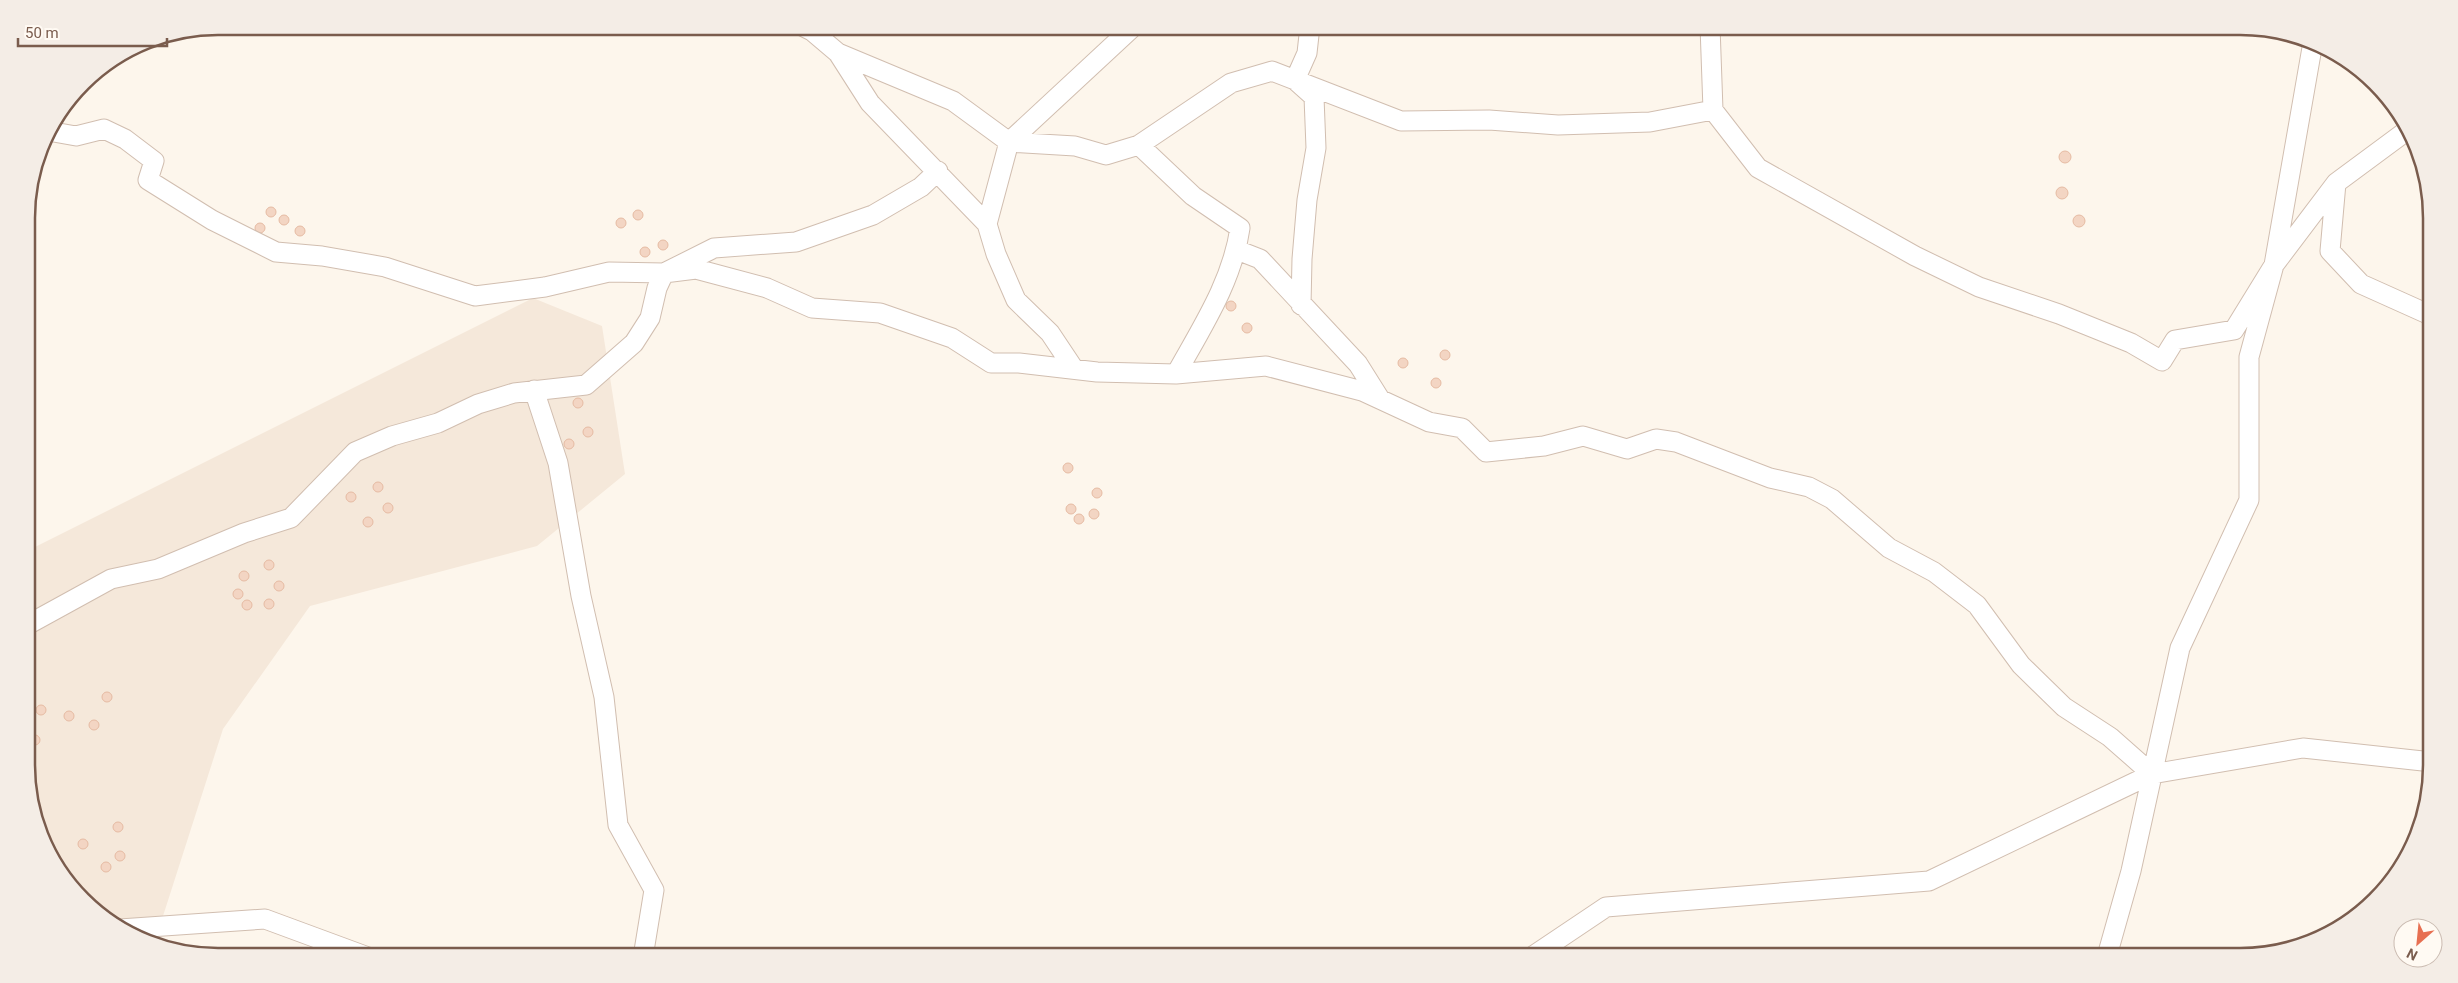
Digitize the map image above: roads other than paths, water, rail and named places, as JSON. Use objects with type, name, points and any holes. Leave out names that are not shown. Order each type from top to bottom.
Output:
[{"type":"street","points":[[817,35],[838,52],[953,101],[1009,142],[1074,146],[1106,155],[1139,144],[1231,84],[1272,71],[1401,121],[1489,120],[1558,125],[1650,122],[1712,110]]},
{"type":"street","points":[[987,224],[1009,142],[1124,35]]},
{"type":"street","points":[[1295,80],[1307,53],[1309,35]]},
{"type":"street","points":[[1710,35],[1712,110],[1758,168],[1915,256],[1979,287],[2059,314],[2131,343],[2162,361],[2175,340],[2234,330],[2274,265],[2336,183],[2402,133]]},
{"type":"street","points":[[2110,948],[2131,871],[2180,648],[2249,500],[2249,357],[2274,265],[2312,50]]},
{"type":"street","points":[[838,52],[870,102],[987,224],[996,254],[1016,300],[1050,333],[1074,369]]},
{"type":"street","points":[[1295,80],[1314,97],[1316,148],[1307,200],[1302,259],[1301,306]]},
{"type":"street","points":[[56,132],[76,136],[104,129],[125,139],[154,161],[148,180],[212,220],[276,252],[322,256],[385,267],[475,296],[544,287],[609,272],[664,273],[696,269],[767,288],[812,308],[880,313],[952,338],[991,363],[1019,363],[1074,369],[1176,374],[1266,366],[1362,391],[1429,422],[1462,428],[1486,452],[1544,446],[1583,436],[1627,449],[1656,439],[1676,442],[1770,478],[1809,487],[1832,499],[1889,548],[1934,572],[1977,605],[2021,665],[2064,707],[2110,737],[2152,774]]},
{"type":"street","points":[[1139,144],[1193,196],[1240,228],[1237,250],[1222,290],[1176,374]]},
{"type":"street","points":[[35,621],[112,579],[158,569],[244,533],[291,518],[355,452],[392,436],[438,423],[478,404],[514,393],[586,385],[634,343],[650,318],[657,288],[664,273],[714,248],[796,242],[873,215],[921,187],[938,171]]},
{"type":"street","points":[[2336,183],[2330,251],[2361,284],[2423,312]]},
{"type":"street","points":[[1237,250],[1260,259],[1301,306],[1358,364],[1380,399]]},
{"type":"street","points":[[534,390],[558,463],[581,596],[604,697],[618,825],[654,890],[644,948]]},
{"type":"street","points":[[1545,948],[1606,907],[1929,881],[2152,774],[2304,748],[2423,761]]},
{"type":"street","points":[[135,928],[265,918],[344,948]]}]
